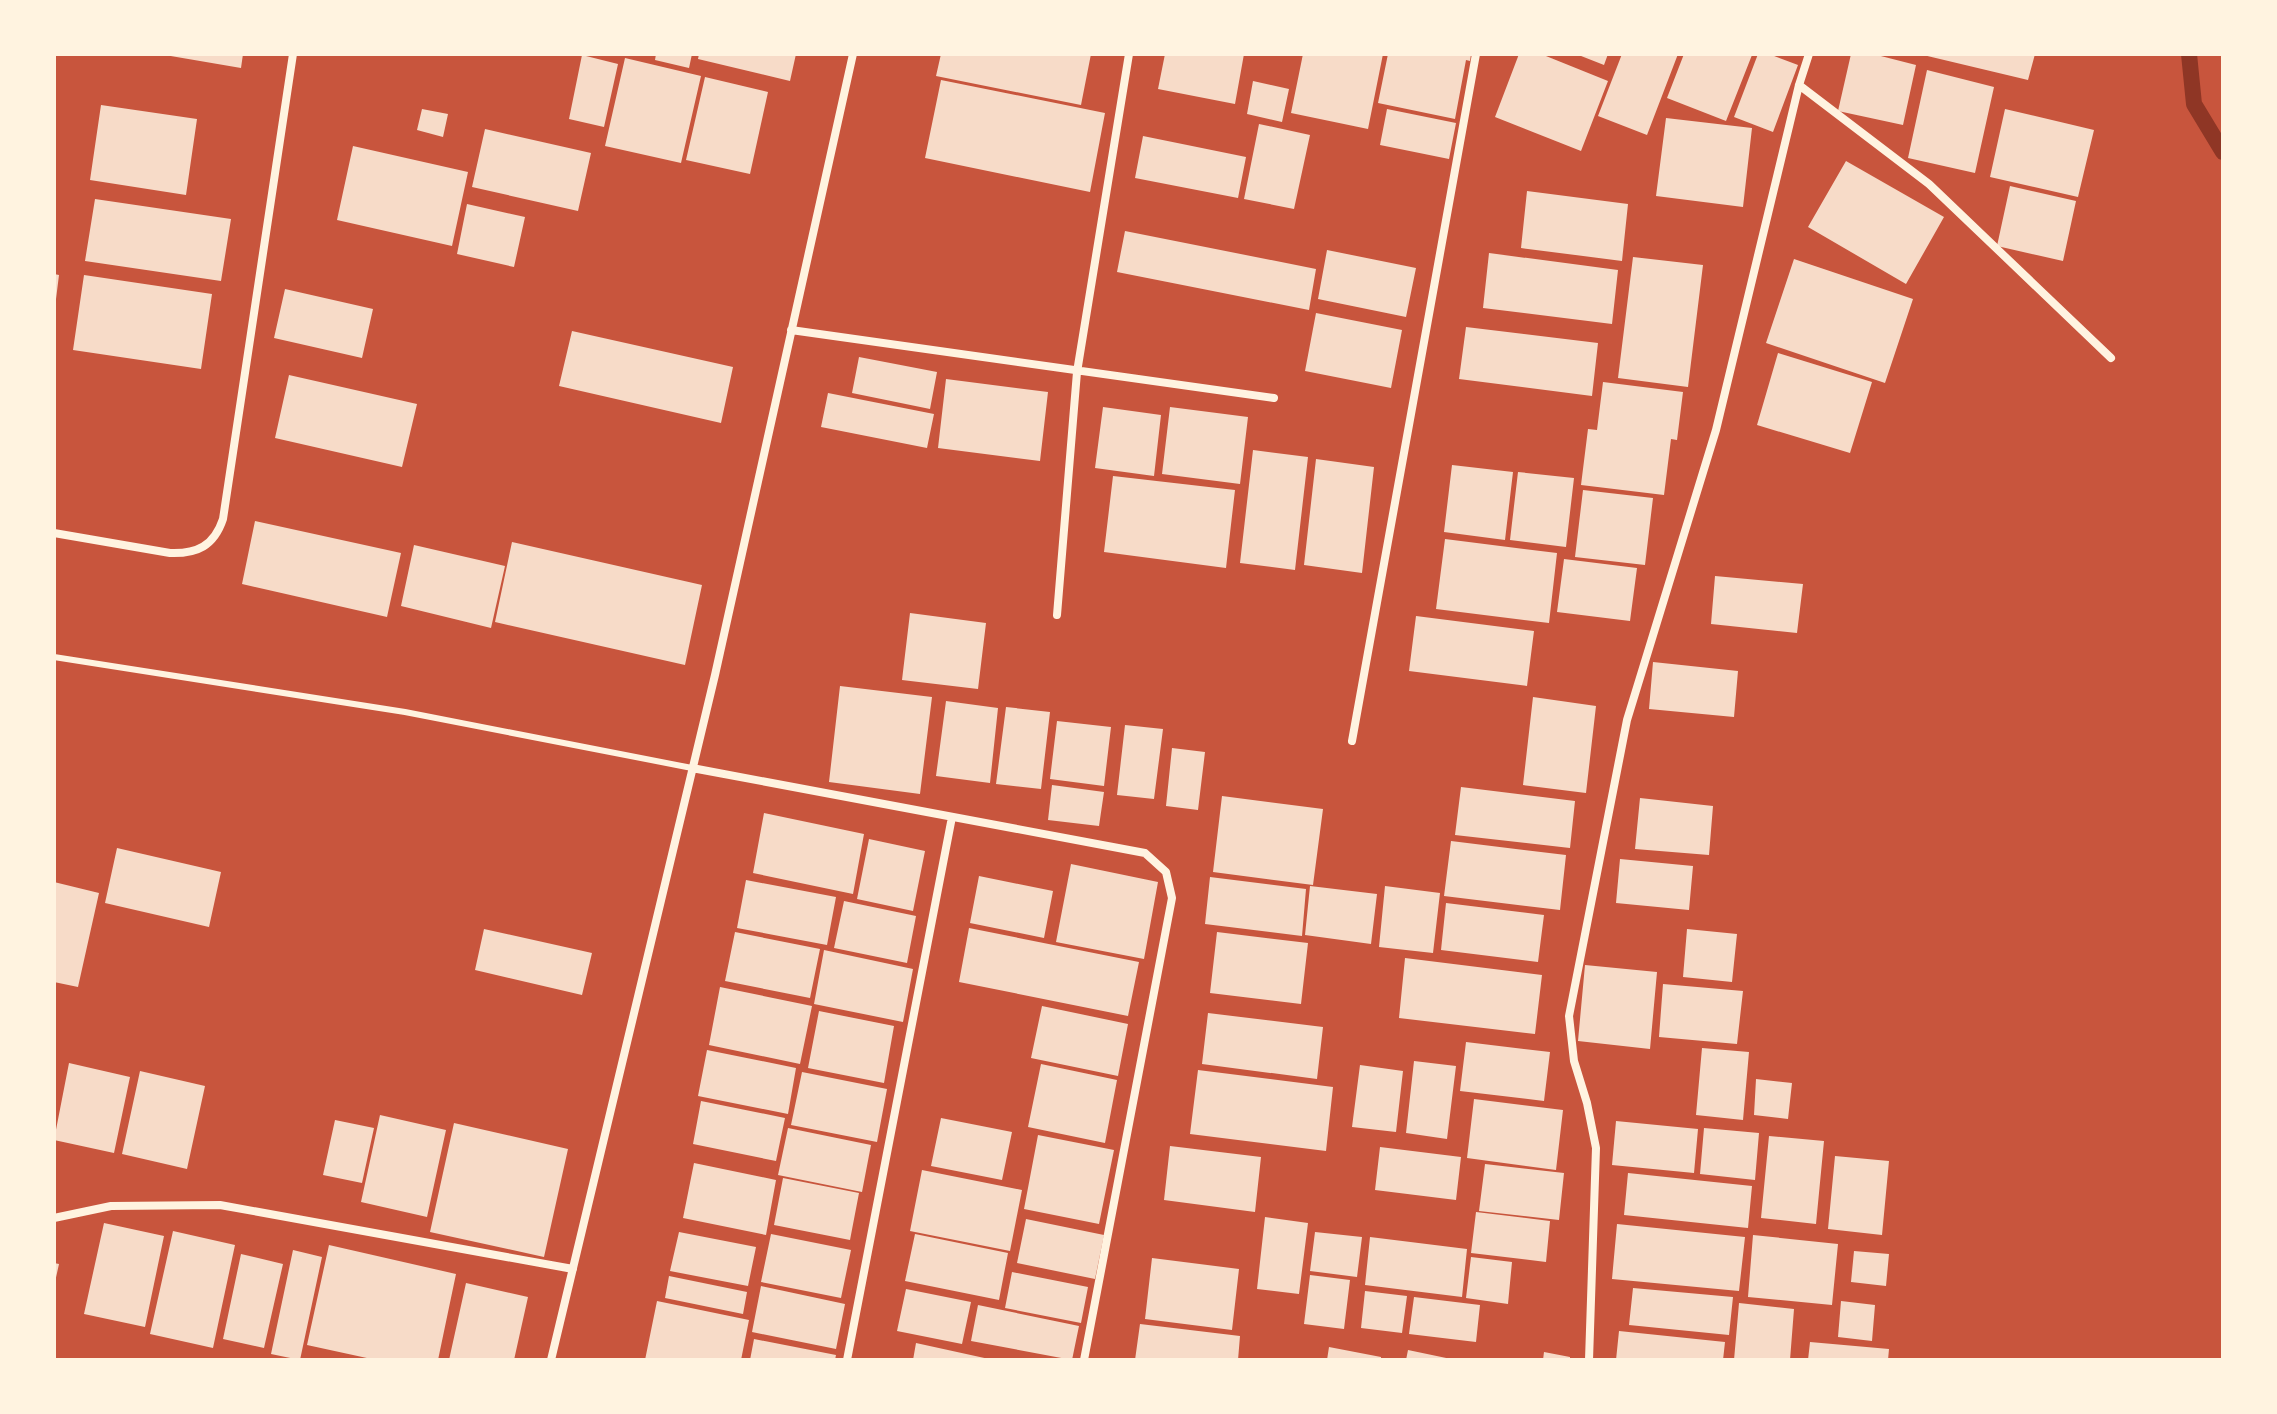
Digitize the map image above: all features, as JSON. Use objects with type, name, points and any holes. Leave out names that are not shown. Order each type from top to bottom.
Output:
[{"type":"street","points":[[54,533],[170,553],[187,553],[208,546],[218,533],[223,519],[293,54]]},
{"type":"street","points":[[551,1360],[692,768],[853,54]]},
{"type":"street","points":[[1057,615],[1077,372],[1129,54]]},
{"type":"street","points":[[1352,741],[1476,54]]},
{"type":"street","points":[[1589,1360],[1596,1148],[1574,1061],[1569,1016],[1627,720],[1716,430],[1809,54]]},
{"type":"street","points":[[1799,85],[1929,184],[2111,358]]},
{"type":"street","points":[[791,330],[1274,398]]},
{"type":"street","points":[[692,768],[1145,853],[1166,872],[1172,898],[1084,1360]]},
{"type":"street","points":[[847,1360],[952,817]]},
{"type":"street","points":[[54,1218],[111,1206],[220,1205],[573,1269]]},
{"type":"lane","points":[[54,657],[405,712],[692,768]]},
{"type":"building","points":[[159,54],[243,54],[241,68]]},
{"type":"building","points":[[656,54],[692,54],[689,68],[655,60]]},
{"type":"building","points":[[699,54],[796,54],[790,81],[698,59]]},
{"type":"building","points":[[941,54],[1091,54],[1081,105],[936,76]]},
{"type":"building","points":[[1165,54],[1244,54],[1235,104],[1158,89]]},
{"type":"building","points":[[1303,54],[1383,54],[1368,129],[1291,113]]},
{"type":"building","points":[[1388,54],[1471,54],[1470,61],[1466,60],[1455,119],[1378,103]]},
{"type":"building","points":[[1519,54],[1541,54],[1608,81],[1581,151],[1495,117]]},
{"type":"building","points":[[1576,54],[1608,54],[1604,65]]},
{"type":"building","points":[[1622,54],[1678,54],[1647,135],[1598,116]]},
{"type":"building","points":[[1684,54],[1752,55],[1726,121],[1667,98]]},
{"type":"building","points":[[1758,54],[1769,54],[1798,65],[1773,132],[1734,117]]},
{"type":"building","points":[[1851,54],[1873,54],[1916,65],[1903,125],[1838,111]]},
{"type":"building","points":[[1919,54],[2035,54],[2028,80]]},
{"type":"building","points":[[582,55],[618,64],[604,127],[569,119]]},
{"type":"building","points":[[625,58],[701,76],[681,163],[605,146]]},
{"type":"building","points":[[1927,70],[1994,87],[1975,173],[1908,158]]},
{"type":"building","points":[[705,77],[768,92],[750,174],[686,160]]},
{"type":"building","points":[[941,80],[1105,113],[1090,192],[925,158]]},
{"type":"building","points":[[1253,81],[1289,89],[1282,122],[1247,114]]},
{"type":"building","points":[[101,105],[197,119],[186,195],[90,180]]},
{"type":"building","points":[[422,109],[448,114],[443,137],[417,130]]},
{"type":"building","points":[[1387,109],[1456,123],[1449,159],[1380,145]]},
{"type":"building","points":[[2005,109],[2094,130],[2078,197],[1990,177]]},
{"type":"building","points":[[1666,118],[1752,128],[1743,207],[1656,196]]},
{"type":"building","points":[[1259,124],[1310,135],[1294,209],[1244,199]]},
{"type":"building","points":[[485,129],[591,153],[578,211],[472,187]]},
{"type":"building","points":[[1143,136],[1246,157],[1238,198],[1135,178]]},
{"type":"building","points":[[353,146],[468,172],[452,246],[337,220]]},
{"type":"building","points":[[1846,161],[1944,217],[1906,284],[1808,227]]},
{"type":"building","points":[[2010,186],[2076,201],[2063,261],[1997,246]]},
{"type":"building","points":[[1527,191],[1628,204],[1622,261],[1521,248]]},
{"type":"building","points":[[95,199],[231,219],[221,281],[85,261]]},
{"type":"building","points":[[467,204],[525,217],[514,267],[457,254]]},
{"type":"building","points":[[1125,231],[1316,269],[1309,310],[1117,272]]},
{"type":"building","points":[[1327,250],[1416,268],[1406,317],[1318,299]]},
{"type":"building","points":[[1489,253],[1618,270],[1612,324],[1483,308]]},
{"type":"building","points":[[1633,257],[1703,265],[1688,387],[1618,378]]},
{"type":"building","points":[[1794,259],[1913,299],[1885,383],[1766,343]]},
{"type":"building","points":[[54,274],[59,275],[56,299],[54,299]]},
{"type":"building","points":[[84,275],[212,294],[201,369],[73,350]]},
{"type":"building","points":[[285,289],[373,309],[362,358],[274,338]]},
{"type":"building","points":[[1316,313],[1402,330],[1391,388],[1305,371]]},
{"type":"building","points":[[1466,327],[1598,343],[1592,396],[1459,379]]},
{"type":"building","points":[[572,331],[733,367],[721,423],[559,386]]},
{"type":"building","points":[[1778,353],[1872,382],[1850,453],[1757,425]]},
{"type":"building","points":[[859,357],[937,372],[930,409],[852,393]]},
{"type":"building","points":[[289,375],[417,404],[402,467],[275,438]]},
{"type":"building","points":[[946,379],[1048,392],[1040,461],[938,448]]},
{"type":"building","points":[[1603,382],[1683,392],[1677,440],[1671,439],[1664,495],[1581,485],[1588,429],[1597,430]]},
{"type":"building","points":[[828,393],[934,414],[927,448],[821,427]]},
{"type":"building","points":[[1103,407],[1161,415],[1154,476],[1095,468]]},
{"type":"building","points":[[1170,407],[1248,417],[1240,484],[1162,474]]},
{"type":"building","points":[[1253,450],[1308,457],[1295,570],[1240,563]]},
{"type":"building","points":[[1316,459],[1374,467],[1362,573],[1304,565]]},
{"type":"building","points":[[1452,465],[1513,472],[1505,540],[1444,532]]},
{"type":"building","points":[[1518,472],[1574,478],[1566,547],[1510,540]]},
{"type":"building","points":[[1113,476],[1235,490],[1226,568],[1104,552]]},
{"type":"building","points":[[1583,490],[1653,498],[1645,565],[1575,557]]},
{"type":"building","points":[[255,521],[401,553],[387,617],[242,584]]},
{"type":"building","points":[[1445,539],[1557,553],[1549,623],[1436,609]]},
{"type":"building","points":[[512,542],[702,585],[685,665],[495,622]]},
{"type":"building","points":[[414,545],[505,566],[491,628],[401,606]]},
{"type":"building","points":[[1564,559],[1637,568],[1630,621],[1557,612]]},
{"type":"building","points":[[1715,576],[1803,584],[1797,633],[1711,624]]},
{"type":"building","points":[[910,613],[986,623],[978,689],[902,680]]},
{"type":"building","points":[[1416,616],[1534,631],[1527,686],[1409,671]]},
{"type":"building","points":[[1653,662],[1738,671],[1734,717],[1649,709]]},
{"type":"building","points":[[840,686],[932,697],[920,794],[829,782]]},
{"type":"building","points":[[1533,697],[1596,706],[1586,793],[1523,785]]},
{"type":"building","points":[[946,701],[998,708],[990,783],[936,776]]},
{"type":"building","points":[[1006,707],[1050,712],[1041,789],[996,784]]},
{"type":"building","points":[[1057,721],[1111,727],[1104,786],[1050,779]]},
{"type":"building","points":[[1125,725],[1163,729],[1154,799],[1117,795]]},
{"type":"building","points":[[1172,748],[1205,752],[1198,810],[1166,806]]},
{"type":"building","points":[[1052,785],[1104,792],[1099,826],[1048,820]]},
{"type":"building","points":[[1461,787],[1575,801],[1570,848],[1455,835]]},
{"type":"building","points":[[1222,796],[1323,809],[1313,885],[1213,872]]},
{"type":"building","points":[[1640,798],[1713,806],[1709,855],[1635,849]]},
{"type":"building","points":[[764,813],[864,834],[853,894],[753,873]]},
{"type":"building","points":[[869,839],[925,851],[913,911],[857,899]]},
{"type":"building","points":[[1451,841],[1566,855],[1560,910],[1444,896]]},
{"type":"building","points":[[117,848],[221,872],[209,927],[105,903]]},
{"type":"building","points":[[1620,859],[1693,866],[1689,910],[1616,903]]},
{"type":"building","points":[[1071,864],[1158,882],[1144,959],[1056,942]]},
{"type":"building","points":[[979,876],[1053,891],[1044,938],[970,923]]},
{"type":"building","points":[[1210,877],[1306,889],[1302,936],[1205,924]]},
{"type":"building","points":[[746,880],[836,897],[827,945],[737,928]]},
{"type":"building","points":[[54,882],[99,893],[78,987],[54,982]]},
{"type":"building","points":[[1310,886],[1377,894],[1371,944],[1305,935]]},
{"type":"building","points":[[1385,886],[1440,893],[1433,953],[1379,947]]},
{"type":"building","points":[[844,901],[916,916],[907,963],[834,948]]},
{"type":"building","points":[[1446,903],[1544,915],[1538,962],[1441,950]]},
{"type":"building","points":[[969,928],[1139,962],[1128,1016],[959,982]]},
{"type":"building","points":[[484,929],[592,953],[582,995],[475,970]]},
{"type":"building","points":[[1687,929],[1737,934],[1732,982],[1683,977]]},
{"type":"building","points":[[735,932],[820,949],[810,998],[725,981]]},
{"type":"building","points":[[1217,932],[1308,943],[1301,1004],[1210,993]]},
{"type":"building","points":[[824,950],[913,969],[903,1022],[814,1004]]},
{"type":"building","points":[[1405,958],[1542,975],[1535,1034],[1399,1018]]},
{"type":"building","points":[[1585,965],[1657,972],[1650,1049],[1578,1041]]},
{"type":"building","points":[[1663,984],[1743,991],[1737,1044],[1659,1037]]},
{"type":"building","points":[[720,987],[812,1006],[800,1064],[709,1045]]},
{"type":"building","points":[[1042,1006],[1128,1024],[1118,1076],[1031,1058]]},
{"type":"building","points":[[819,1011],[894,1026],[884,1083],[808,1068]]},
{"type":"building","points":[[1208,1013],[1323,1027],[1317,1079],[1202,1064]]},
{"type":"building","points":[[1466,1042],[1550,1052],[1544,1101],[1460,1091]]},
{"type":"building","points":[[1702,1048],[1749,1052],[1743,1120],[1696,1115]]},
{"type":"building","points":[[707,1050],[796,1068],[788,1114],[698,1096]]},
{"type":"building","points":[[1414,1061],[1456,1066],[1447,1139],[1406,1133]]},
{"type":"building","points":[[69,1063],[130,1077],[114,1153],[54,1140]]},
{"type":"building","points":[[1041,1064],[1117,1080],[1105,1143],[1028,1127]]},
{"type":"building","points":[[1360,1065],[1403,1071],[1396,1132],[1352,1127]]},
{"type":"building","points":[[1198,1070],[1333,1087],[1326,1151],[1190,1134]]},
{"type":"building","points":[[140,1071],[205,1086],[187,1169],[122,1154]]},
{"type":"building","points":[[802,1072],[887,1089],[877,1142],[791,1125]]},
{"type":"building","points":[[1756,1079],[1792,1083],[1788,1119],[1754,1115]]},
{"type":"building","points":[[1474,1099],[1563,1110],[1556,1170],[1467,1158]]},
{"type":"building","points":[[701,1101],[785,1118],[776,1161],[693,1144]]},
{"type":"building","points":[[380,1115],[446,1130],[427,1217],[361,1202]]},
{"type":"building","points":[[941,1118],[1012,1132],[1002,1180],[931,1166]]},
{"type":"building","points":[[335,1120],[374,1128],[362,1183],[323,1175]]},
{"type":"building","points":[[1616,1121],[1698,1129],[1694,1173],[1612,1165]]},
{"type":"building","points":[[454,1123],[568,1149],[544,1257],[430,1232]]},
{"type":"building","points":[[788,1128],[871,1145],[862,1192],[778,1175]]},
{"type":"building","points":[[1704,1128],[1759,1133],[1755,1180],[1700,1174]]},
{"type":"building","points":[[1038,1135],[1114,1150],[1099,1224],[1024,1209]]},
{"type":"building","points":[[1769,1136],[1824,1141],[1816,1224],[1761,1218]]},
{"type":"building","points":[[1170,1146],[1261,1157],[1255,1212],[1164,1200]]},
{"type":"building","points":[[1380,1147],[1461,1157],[1456,1200],[1375,1190]]},
{"type":"building","points":[[1835,1156],[1889,1161],[1882,1235],[1828,1229]]},
{"type":"building","points":[[694,1163],[776,1180],[766,1235],[683,1218]]},
{"type":"building","points":[[1485,1164],[1564,1173],[1559,1220],[1479,1211]]},
{"type":"building","points":[[922,1170],[1022,1190],[1010,1251],[910,1231]]},
{"type":"building","points":[[1628,1173],[1752,1186],[1748,1228],[1624,1215]]},
{"type":"building","points":[[783,1178],[859,1193],[850,1240],[774,1225]]},
{"type":"building","points":[[1476,1212],[1550,1221],[1546,1262],[1471,1253]]},
{"type":"building","points":[[1265,1217],[1308,1223],[1299,1294],[1257,1289]]},
{"type":"building","points":[[1026,1219],[1104,1235],[1095,1279],[1017,1263]]},
{"type":"building","points":[[104,1223],[164,1236],[145,1327],[84,1314]]},
{"type":"building","points":[[1617,1224],[1745,1237],[1739,1291],[1612,1279]]},
{"type":"building","points":[[173,1231],[235,1245],[213,1348],[150,1334]]},
{"type":"building","points":[[679,1232],[756,1247],[748,1286],[670,1271]]},
{"type":"building","points":[[1315,1232],[1362,1237],[1357,1277],[1310,1271]]},
{"type":"building","points":[[771,1234],[851,1250],[841,1298],[761,1282]]},
{"type":"building","points":[[915,1234],[1008,1253],[999,1300],[905,1281]]},
{"type":"building","points":[[1753,1235],[1838,1244],[1832,1305],[1748,1297]]},
{"type":"building","points":[[1370,1237],[1467,1249],[1462,1297],[1365,1285]]},
{"type":"building","points":[[329,1245],[456,1274],[438,1360],[376,1360],[307,1345]]},
{"type":"building","points":[[293,1250],[322,1257],[300,1360],[271,1354]]},
{"type":"building","points":[[1854,1251],[1889,1254],[1886,1286],[1851,1282]]},
{"type":"building","points":[[241,1254],[283,1264],[264,1348],[223,1339]]},
{"type":"building","points":[[1471,1257],[1512,1262],[1508,1304],[1466,1298]]},
{"type":"building","points":[[1152,1258],[1239,1269],[1232,1330],[1145,1319]]},
{"type":"building","points":[[54,1263],[59,1264],[55,1282],[54,1282]]},
{"type":"building","points":[[1012,1272],[1088,1287],[1081,1323],[1005,1308]]},
{"type":"building","points":[[1310,1275],[1350,1280],[1344,1329],[1304,1324]]},
{"type":"building","points":[[669,1276],[747,1292],[743,1314],[665,1298]]},
{"type":"building","points":[[466,1283],[528,1297],[514,1360],[449,1360]]},
{"type":"building","points":[[761,1286],[845,1304],[836,1349],[752,1332]]},
{"type":"building","points":[[1633,1288],[1733,1297],[1729,1335],[1629,1325]]},
{"type":"building","points":[[906,1289],[971,1302],[962,1344],[897,1331]]},
{"type":"building","points":[[1365,1291],[1407,1296],[1402,1333],[1361,1328]]},
{"type":"building","points":[[1414,1297],[1480,1305],[1476,1342],[1409,1334]]},
{"type":"building","points":[[657,1301],[749,1320],[741,1360],[645,1360]]},
{"type":"building","points":[[1841,1301],[1875,1305],[1872,1341],[1838,1337]]},
{"type":"building","points":[[1739,1303],[1794,1309],[1790,1360],[1734,1360]]},
{"type":"building","points":[[978,1305],[1079,1326],[1072,1360],[971,1341]]},
{"type":"building","points":[[1140,1324],[1240,1336],[1238,1360],[1135,1360]]},
{"type":"building","points":[[1619,1331],[1725,1342],[1723,1360],[1616,1360]]},
{"type":"building","points":[[754,1339],[836,1355],[835,1360],[750,1360]]},
{"type":"building","points":[[1810,1342],[1889,1349],[1888,1360],[1808,1360]]},
{"type":"building","points":[[916,1343],[989,1359],[989,1360],[913,1360]]},
{"type":"building","points":[[1329,1347],[1381,1357],[1381,1360],[1327,1360]]},
{"type":"building","points":[[1408,1350],[1451,1359],[1451,1360],[1406,1360]]},
{"type":"building","points":[[1544,1352],[1570,1357],[1570,1360],[1543,1360]]},
{"type":"waterway","points":[[2189,54],[2194,104],[2223,152]]}]
